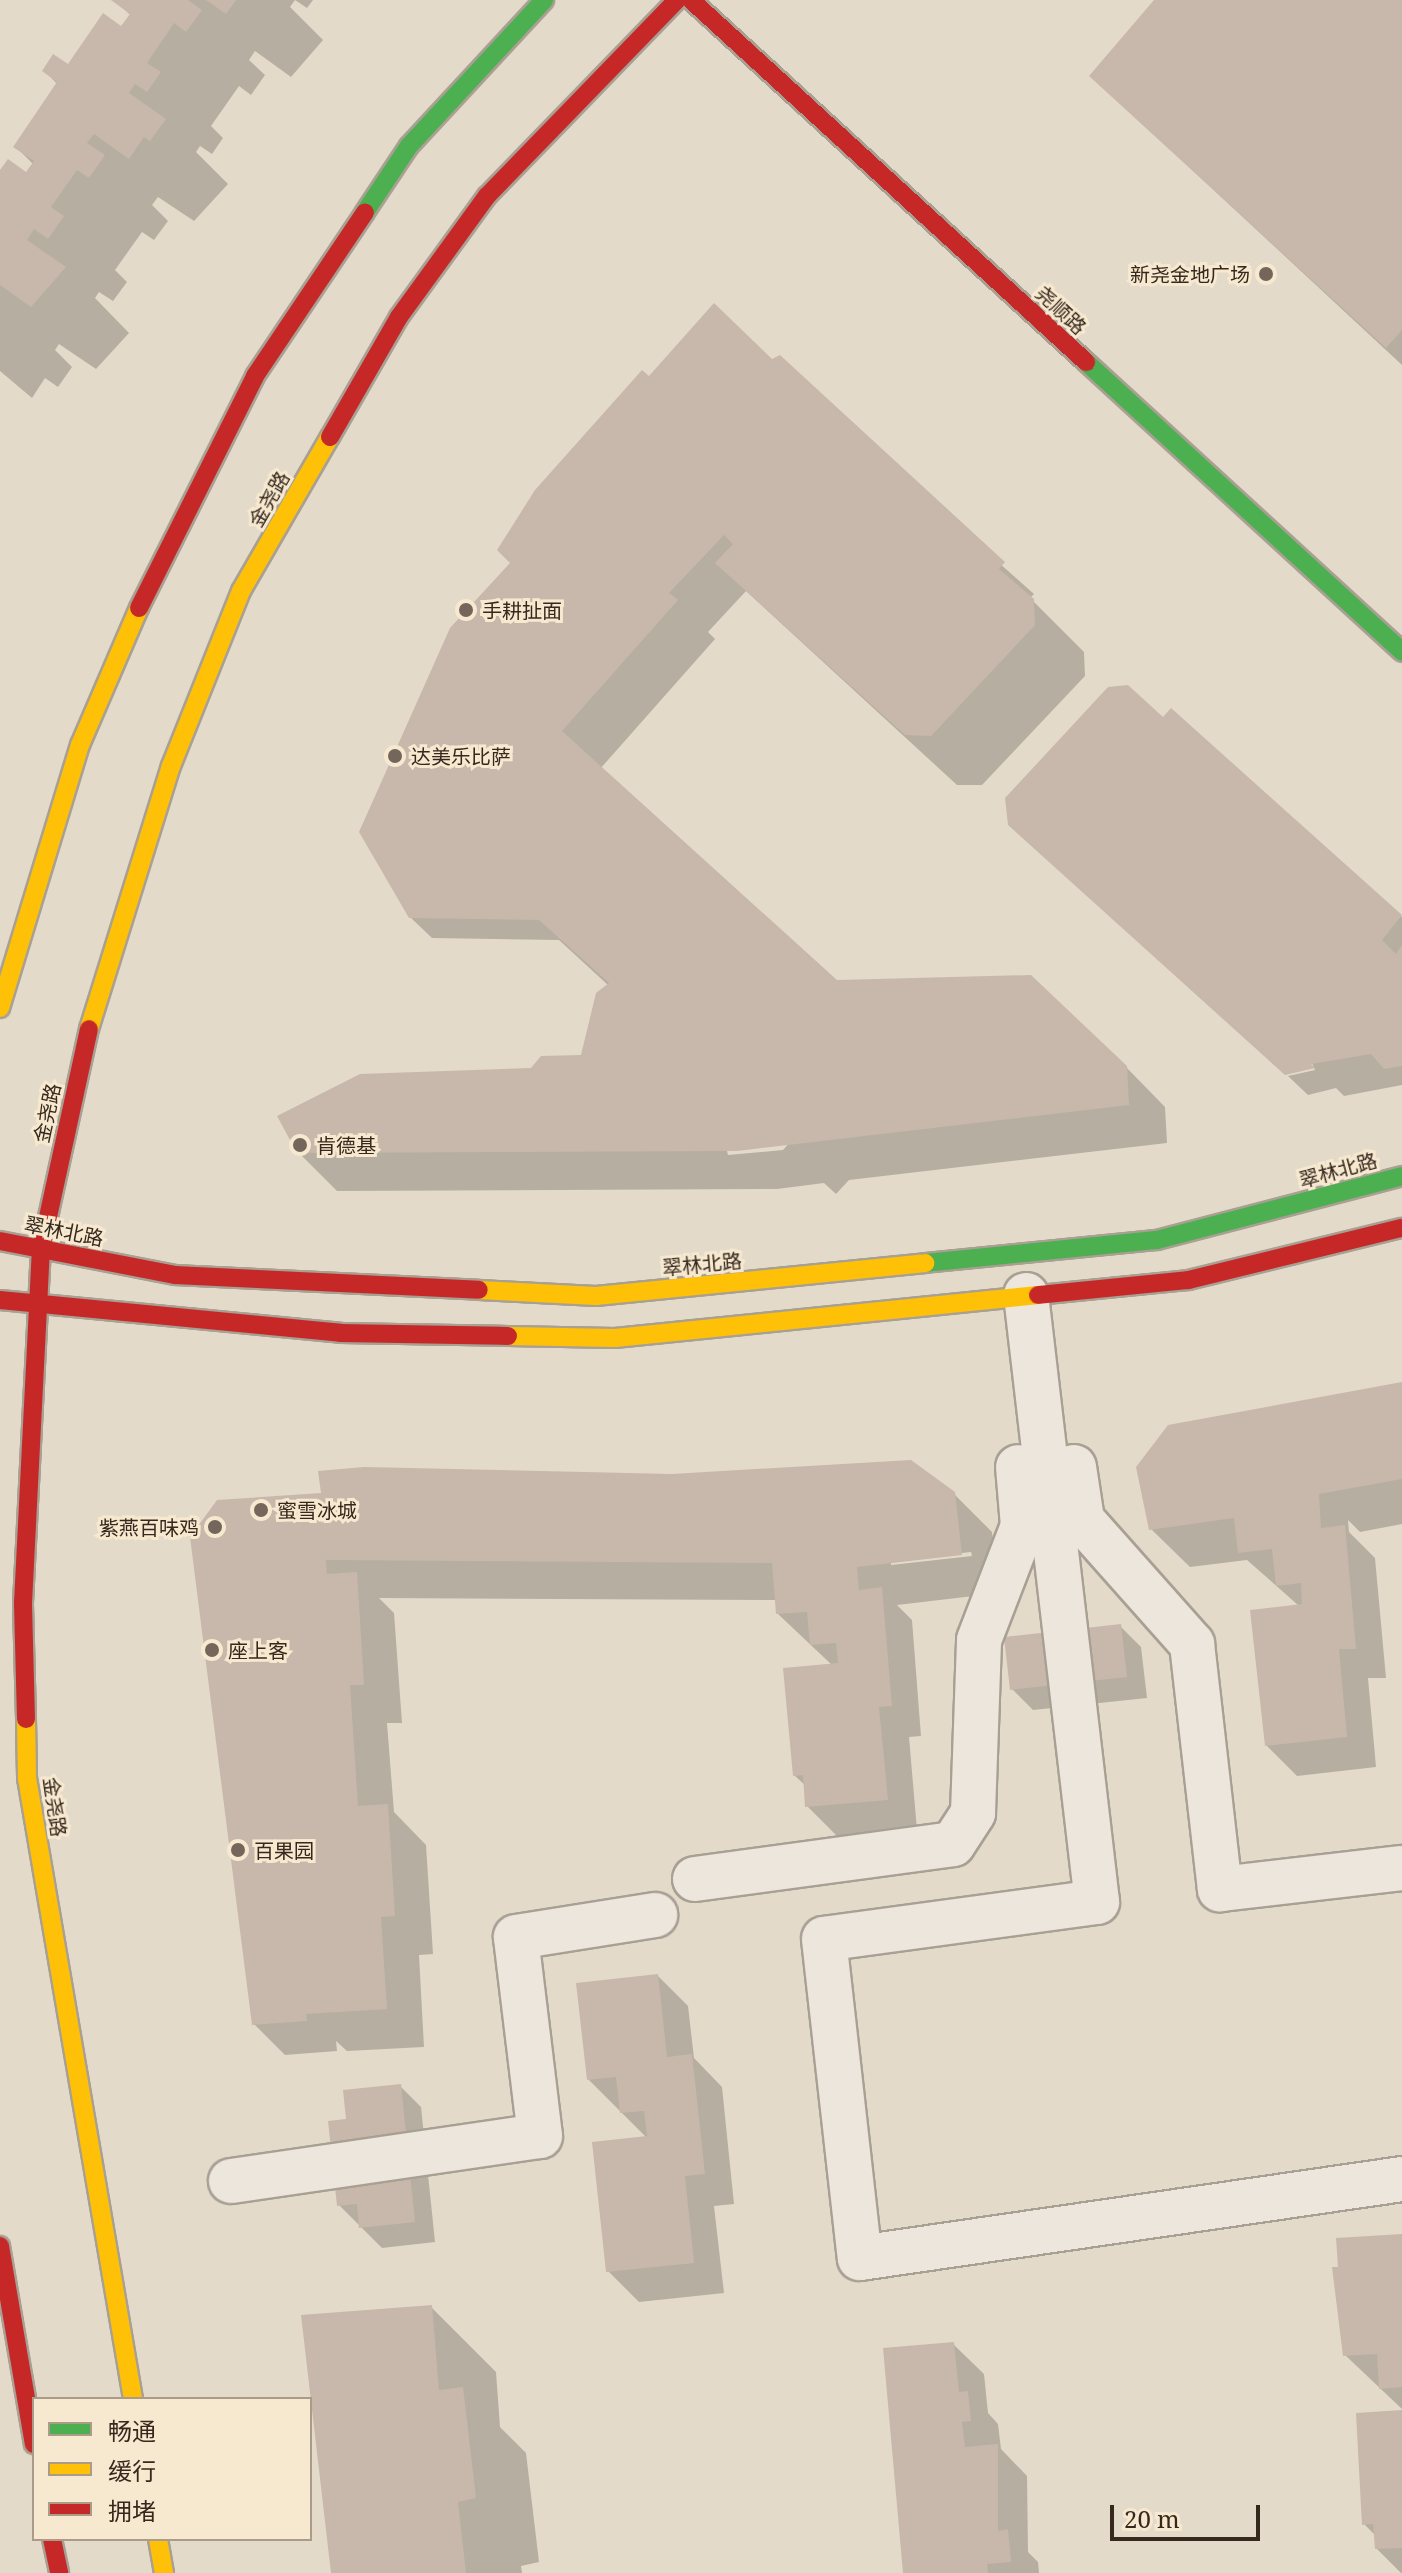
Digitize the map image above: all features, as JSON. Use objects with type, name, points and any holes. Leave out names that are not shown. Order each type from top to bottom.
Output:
[{"type":"main road","points":[[0,1008],[80,745],[164,549],[255,376],[409,146],[544,0]]},
{"type":"main road","name":"金尧路","points":[[133,2397],[27,1778],[23,1603],[41,1249],[84,1045],[171,766],[241,591],[399,317],[487,196],[677,0]]},
{"type":"main road","name":"尧顺路","points":[[691,0],[1402,652]]},
{"type":"main road","name":"翠林北路","points":[[0,1241],[175,1275],[596,1296],[1157,1240],[1402,1176]]},
{"type":"main road","points":[[0,1300],[340,1333],[615,1338],[1188,1280],[1402,1228]]},
{"type":"main road","points":[[0,2246],[32,2432]]},
{"type":"main road","points":[[52,2541],[59,2573]]},
{"type":"main road","points":[[158,2541],[164,2573]]},
{"type":"street","points":[[1026,1295],[1082,1520],[1192,1644],[1220,1889],[1402,1868]]},
{"type":"street","points":[[695,1879],[953,1844],[973,1813],[979,1640],[1023,1526],[1026,1295]]},
{"type":"street","points":[[1026,1295],[1097,1902],[824,1939],[860,2258],[1402,2179]]},
{"type":"street","points":[[231,2181],[540,2136],[516,1937],[655,1915]]},
{"type":"building","points":[[111,0],[188,0],[202,10],[186,32],[174,23],[147,63],[161,72],[147,92],[135,84],[129,93],[166,119],[150,141],[144,137],[129,159],[94,134],[87,143],[105,155],[89,178],[77,170],[51,207],[64,216],[48,239],[34,229],[27,240],[66,267],[31,307],[0,285],[0,170],[8,159],[26,172],[34,161],[13,147],[57,82],[42,71],[53,54],[68,64],[103,13],[121,26],[130,14]]},
{"type":"building","points":[[206,0],[236,0],[226,14]]},
{"type":"building","points":[[1154,0],[1402,0],[1402,330],[1386,348],[1089,76]]},
{"type":"building","points":[[714,303],[772,359],[780,355],[1005,562],[999,569],[1034,599],[1035,625],[931,736],[905,735],[715,563],[733,544],[724,535],[669,593],[678,600],[562,731],[837,980],[1031,975],[1127,1066],[1129,1105],[737,1151],[297,1153],[277,1116],[360,1074],[531,1068],[541,1056],[581,1055],[596,993],[609,983],[539,920],[409,918],[359,832],[450,628],[510,563],[497,550],[535,490],[642,370],[649,376]]},
{"type":"building","points":[[1128,685],[1163,717],[1171,708],[1402,915],[1382,940],[1396,954],[1402,945],[1402,1066],[1384,1069],[1371,1054],[1311,1064],[1315,1068],[1285,1075],[1008,825],[1005,798],[1108,687]]},
{"type":"building","points":[[1402,1382],[1402,1479],[1319,1494],[1321,1528],[1345,1525],[1356,1649],[1339,1649],[1347,1737],[1265,1746],[1250,1610],[1302,1604],[1301,1583],[1276,1586],[1272,1549],[1238,1553],[1234,1518],[1149,1530],[1136,1467],[1168,1425]]},
{"type":"building","points":[[911,1460],[955,1492],[962,1555],[857,1567],[859,1590],[882,1587],[892,1706],[879,1707],[888,1800],[805,1807],[803,1775],[793,1776],[783,1668],[838,1663],[836,1643],[810,1645],[807,1612],[776,1614],[772,1563],[326,1560],[327,1574],[357,1572],[364,1685],[350,1685],[358,1806],[388,1804],[395,1916],[381,1917],[387,2009],[306,2014],[307,2021],[252,2025],[190,1537],[217,1500],[321,1493],[318,1471],[364,1467],[672,1474]]},
{"type":"building","points":[[1121,1624],[1127,1677],[1010,1690],[1004,1637]]},
{"type":"building","points":[[658,1974],[667,2057],[692,2054],[705,2174],[685,2176],[694,2263],[606,2272],[592,2142],[647,2136],[644,2111],[620,2113],[616,2077],[587,2080],[576,1983]]},
{"type":"building","points":[[401,2084],[415,2222],[359,2228],[357,2204],[337,2206],[328,2121],[346,2119],[343,2090]]},
{"type":"building","points":[[1402,2234],[1402,2387],[1379,2389],[1377,2354],[1343,2356],[1332,2267],[1338,2267],[1336,2238]]},
{"type":"building","points":[[432,2305],[439,2390],[463,2387],[476,2498],[458,2502],[466,2573],[331,2573],[301,2315]]},
{"type":"building","points":[[954,2342],[959,2392],[968,2391],[971,2421],[962,2422],[965,2447],[998,2444],[998,2531],[1008,2529],[1011,2562],[987,2564],[988,2573],[903,2573],[883,2348]]},
{"type":"building","points":[[1402,2410],[1402,2548],[1375,2549],[1373,2524],[1362,2525],[1356,2413]]},
{"type":"traffic: fast","points":[[365,212],[409,146],[544,0]]},
{"type":"traffic: fast","points":[[1086,362],[1402,652]]},
{"type":"traffic: fast","points":[[925,1263],[1157,1240],[1402,1176]]},
{"type":"traffic: slow","points":[[89,1029],[171,766],[241,591],[330,437]]},
{"type":"traffic: slow","points":[[0,1008],[80,745],[139,608]]},
{"type":"traffic: slow","points":[[479,1290],[596,1296],[925,1263]]},
{"type":"traffic: slow","points":[[508,1336],[615,1338],[1038,1295]]},
{"type":"traffic: slow","points":[[26,1719],[27,1778],[133,2397]]},
{"type":"traffic: slow","points":[[158,2541],[164,2573]]},
{"type":"traffic: jam","points":[[330,437],[399,317],[487,196],[677,0]]},
{"type":"traffic: jam","points":[[691,0],[1086,362]]},
{"type":"traffic: jam","points":[[139,608],[255,376],[365,212]]},
{"type":"traffic: jam","points":[[26,1719],[23,1603],[41,1249],[89,1029]]},
{"type":"traffic: jam","points":[[1038,1295],[1188,1280],[1402,1228]]},
{"type":"traffic: jam","points":[[0,1241],[175,1275],[479,1290]]},
{"type":"traffic: jam","points":[[0,1300],[340,1333],[508,1336]]},
{"type":"traffic: jam","points":[[0,2246],[32,2432]]},
{"type":"traffic: jam","points":[[52,2541],[59,2573]]},
{"type":"place","name":"新尧金地广场","points":[[1266,274]]},
{"type":"place","name":"手耕扯面","points":[[466,610]]},
{"type":"place","name":"达美乐比萨","points":[[395,756]]},
{"type":"place","name":"肯德基","points":[[300,1145]]},
{"type":"place","name":"蜜雪冰城","points":[[261,1510]]},
{"type":"place","name":"紫燕百味鸡","points":[[215,1527]]},
{"type":"place","name":"座上客","points":[[212,1650]]},
{"type":"place","name":"百果园","points":[[238,1850]]}]
